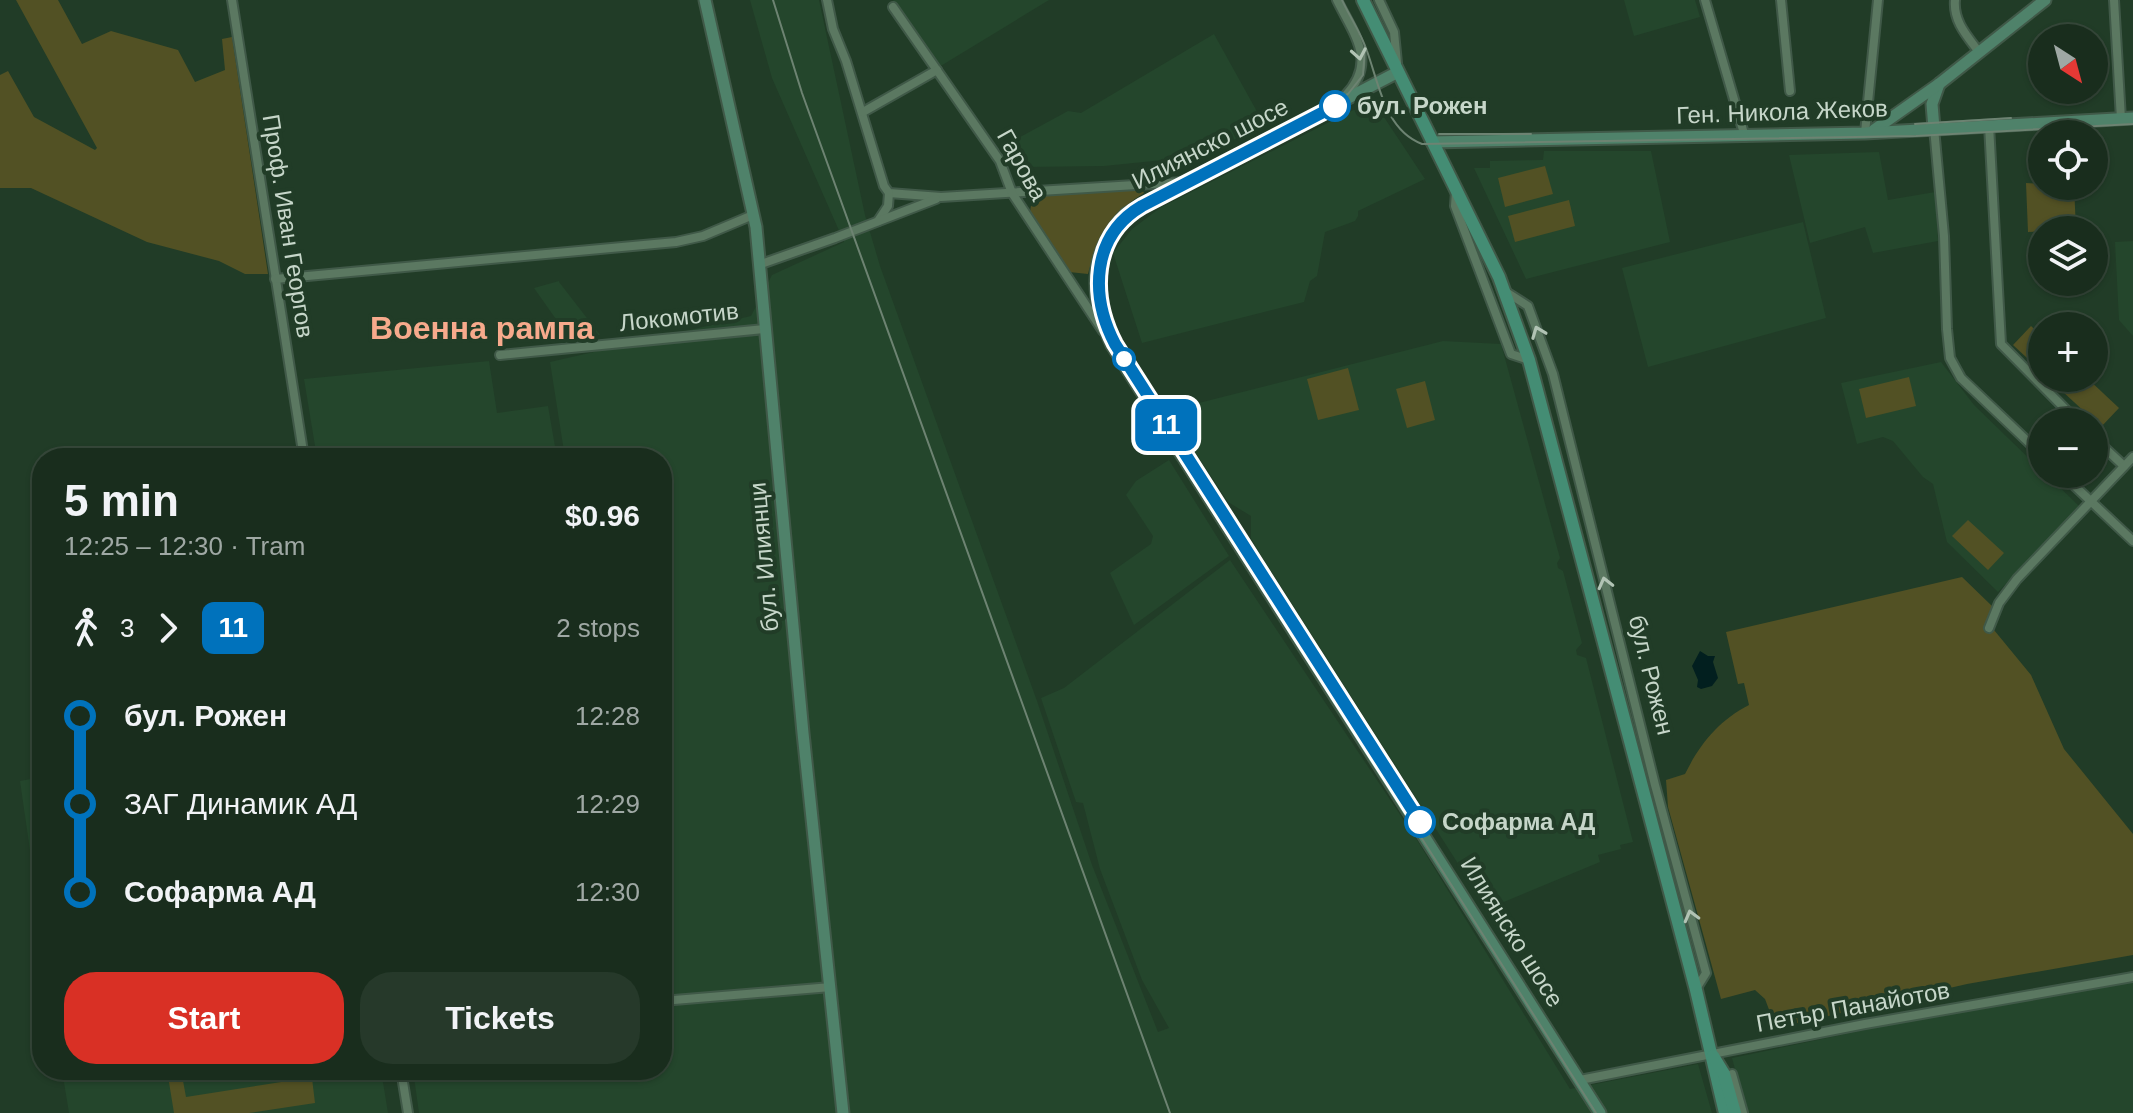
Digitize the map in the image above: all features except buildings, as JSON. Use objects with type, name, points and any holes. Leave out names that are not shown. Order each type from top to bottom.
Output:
[{"type":"main road","name":"бул. Рожен","points":[[1363,0],[1503,290],[1529,360],[1696,990],[1725,1113]]},
{"type":"main road","name":"бул. Рожен","points":[[1711,1053],[1724,1074],[1735,1113]]},
{"type":"street","name":"Проф. Иван Георгов","points":[[232,0],[302,448]]},
{"type":"street","name":"бул. Илиянци","points":[[705,0],[761,264],[803,741],[843,1113]]},
{"type":"street","points":[[827,0],[833,29],[863,112],[886,190],[888,206],[876,222]]},
{"type":"street","points":[[1337,0],[1360,46],[1363,61],[1354,86],[1337,103]]},
{"type":"street","name":"бул. Рожен","points":[[1379,0],[1394,32],[1398,72]]},
{"type":"street","points":[[1705,0],[1745,137]]},
{"type":"street","points":[[1781,0],[1790,91]]},
{"type":"street","points":[[1867,133],[1878,0]]},
{"type":"street","points":[[1955,0],[1957,20],[1979,52]]},
{"type":"street","points":[[1867,133],[1939,84],[2045,0]]},
{"type":"street","points":[[2114,0],[2127,118]]},
{"type":"street","name":"Гарова","points":[[893,7],[1000,161],[1012,193],[1112,345]]},
{"type":"street","points":[[863,112],[937,70]]},
{"type":"street","name":"Илиянско шосе","points":[[1398,72],[1126,214],[1103,247],[1096,268],[1096,300],[1112,345],[1600,1113]]},
{"type":"street","points":[[1939,84],[1932,104],[1944,236],[1950,358],[1961,378],[2028,442]]},
{"type":"street","name":"Ген. Никола Жеков","points":[[1432,142],[1867,133],[2127,118]]},
{"type":"street","points":[[1989,125],[2001,344],[2064,408]]},
{"type":"street","points":[[886,190],[941,197],[1184,182]]},
{"type":"street","name":"бул. Рожен","points":[[1456,190],[1455,206],[1511,354],[1529,360]]},
{"type":"street","points":[[761,264],[941,197]]},
{"type":"street","points":[[275,279],[676,242],[703,236],[753,215]]},
{"type":"street","name":"бул. Рожен","points":[[1503,290],[1528,306],[1553,374],[1655,785],[1703,960],[1706,973],[1696,990]]},
{"type":"street","name":"Локомотив","points":[[500,355],[765,329]]},
{"type":"street","points":[[2108,451],[2124,466]]},
{"type":"street","points":[[1989,628],[1999,603],[2017,579],[2133,457]]},
{"type":"street","points":[[2077,488],[2133,541]]},
{"type":"street","name":"Петър Панайотов","points":[[1580,1080],[1711,1053],[2133,977]]},
{"type":"street","points":[[672,1000],[831,987]]},
{"type":"street","points":[[1732,1074],[1743,1113]]},
{"type":"street","points":[[403,1080],[408,1113]]},
{"type":"shaded area","points":[[16,0],[58,0],[82,44],[111,31],[178,50],[195,82],[225,70],[222,39],[232,37],[268,274],[245,274],[219,261],[147,242],[31,188],[0,188],[0,75],[8,71],[34,117],[95,150],[97,148]]},
{"type":"shaded area","points":[[750,0],[819,0],[865,215],[880,266],[1037,701],[1092,865],[1158,1032],[1169,1028],[1142,980],[1100,869],[1083,803],[1076,802],[1041,698],[1064,688],[1230,560],[1417,840],[1570,1089],[1698,1064],[1712,1113],[419,1113],[414,1080],[672,1080],[672,448],[563,448],[550,362],[751,316],[772,275],[844,242],[772,78]]},
{"type":"shaded area","points":[[893,0],[1049,0],[939,67]]},
{"type":"shaded area","points":[[1624,0],[1695,0],[1700,17],[1634,36]]},
{"type":"shaded area","points":[[1214,34],[1265,126],[1217,147],[1173,159],[1104,166],[1026,167],[1022,161],[1015,165],[1002,147],[1068,111],[1081,113]]},
{"type":"shaded area","points":[[1374,102],[1425,179],[1358,211],[1355,221],[1325,232],[1317,276],[1310,281],[1304,302],[1142,343],[1113,253],[1132,229],[1160,208]]},
{"type":"shaded area","points":[[1544,151],[1651,151],[1670,242],[1526,279],[1474,168],[1490,168],[1490,161],[1543,160]]},
{"type":"shaded area","points":[[1879,152],[1888,200],[1935,192],[1938,241],[1873,253],[1865,227],[1810,243],[1789,155]]},
{"type":"shaded area","points":[[1545,166],[1553,194],[1505,207],[1498,178]]},
{"type":"shaded area","points":[[2026,183],[2028,200],[2075,200],[2075,216],[2028,216],[2028,232]]},
{"type":"shaded area","points":[[1142,189],[1144,193],[1123,209],[1107,227],[1088,274],[1069,272],[1030,212],[1032,199],[1040,195]]},
{"type":"shaded area","points":[[1569,200],[1575,226],[1515,242],[1508,216]]},
{"type":"shaded area","points":[[1803,222],[1826,318],[1648,367],[1622,268]]},
{"type":"shaded area","points":[[2133,241],[2133,336],[2119,320],[2115,242]]},
{"type":"shaded area","points":[[559,281],[600,335],[570,339],[534,288]]},
{"type":"shaded area","points":[[2028,329],[2028,359],[2013,345]]},
{"type":"shaded area","points":[[1443,341],[1501,344],[1560,558],[1558,568],[1563,571],[1582,643],[1576,650],[1577,655],[1586,658],[1633,842],[1598,855],[1600,862],[1487,909],[1257,549],[1251,538],[1251,516],[1228,502],[1172,417],[1179,408]]},
{"type":"shaded area","points":[[489,361],[497,413],[548,406],[555,448],[315,448],[304,379]]},
{"type":"shaded area","points":[[1941,362],[1974,405],[2028,457],[2028,488],[2060,488],[2080,507],[1998,592],[1947,542],[1933,484],[1923,477],[1893,441],[1883,437],[1857,444],[1841,383]]},
{"type":"shaded area","points":[[1348,368],[1359,410],[1318,420],[1307,379]]},
{"type":"shaded area","points":[[1909,377],[1916,406],[1866,418],[1859,389]]},
{"type":"shaded area","points":[[1425,381],[1435,420],[1407,428],[1396,389]]},
{"type":"shaded area","points":[[2063,392],[2102,392],[2119,408],[2108,420],[2108,408],[2080,408]]},
{"type":"shaded area","points":[[1169,460],[1229,556],[1134,625],[1110,573],[1151,544],[1153,536],[1126,495],[1136,481]]},
{"type":"shaded area","points":[[1968,520],[2004,553],[1988,570],[1952,536]]},
{"type":"shaded area","points":[[1962,577],[1992,606],[1985,627],[1994,630],[2031,675],[2064,749],[2133,834],[2133,955],[1967,984],[1776,1028],[1765,999],[1755,990],[1721,999],[1668,807],[1666,780],[1685,774],[1711,734],[1728,718],[1749,705],[1744,683],[1738,684],[1726,632]]},
{"type":"shaded area","points":[[32,779],[32,864],[20,781]]},
{"type":"shaded area","points":[[2133,977],[2133,1113],[1747,1113],[1732,1058],[1865,1030],[1865,1024]]},
{"type":"shaded area","points":[[64,1080],[383,1080],[388,1113],[69,1113]]},
{"type":"shaded area","points":[[169,1080],[183,1080],[186,1097],[294,1080],[312,1080],[315,1103],[249,1113],[174,1113]]},
{"type":"water","points":[[1700,651],[1715,656],[1713,662],[1718,678],[1712,686],[1701,689],[1697,687],[1698,680],[1692,666]]},
{"type":"tram line","points":[[1342,0],[1365,44],[1385,105],[1399,128],[1422,144],[1916,136],[2133,124]]},
{"type":"tram line","points":[[1365,47],[1363,75],[1348,94],[1139,201],[1121,215],[1108,230],[1099,248],[1094,287],[1097,307],[1110,347],[1596,1113]]},
{"type":"tram line","name":"11","points":[[1335,106],[1135,210],[1121,222],[1105,248],[1097,286],[1101,312],[1115,344],[1420,822]]},
{"type":"tram line","points":[[1915,124],[2011,118]]},
{"type":"tram line","points":[[1439,134],[1531,134]]},
{"type":"railway","points":[[773,0],[802,93],[1170,1113]]},
{"type":"place","name":"бул. Рожен","points":[[1335,106]]},
{"type":"place","name":"Софарма АД","points":[[1420,822]]},
{"type":"district","name":"Военна рампа","points":[[482,328]]}]
